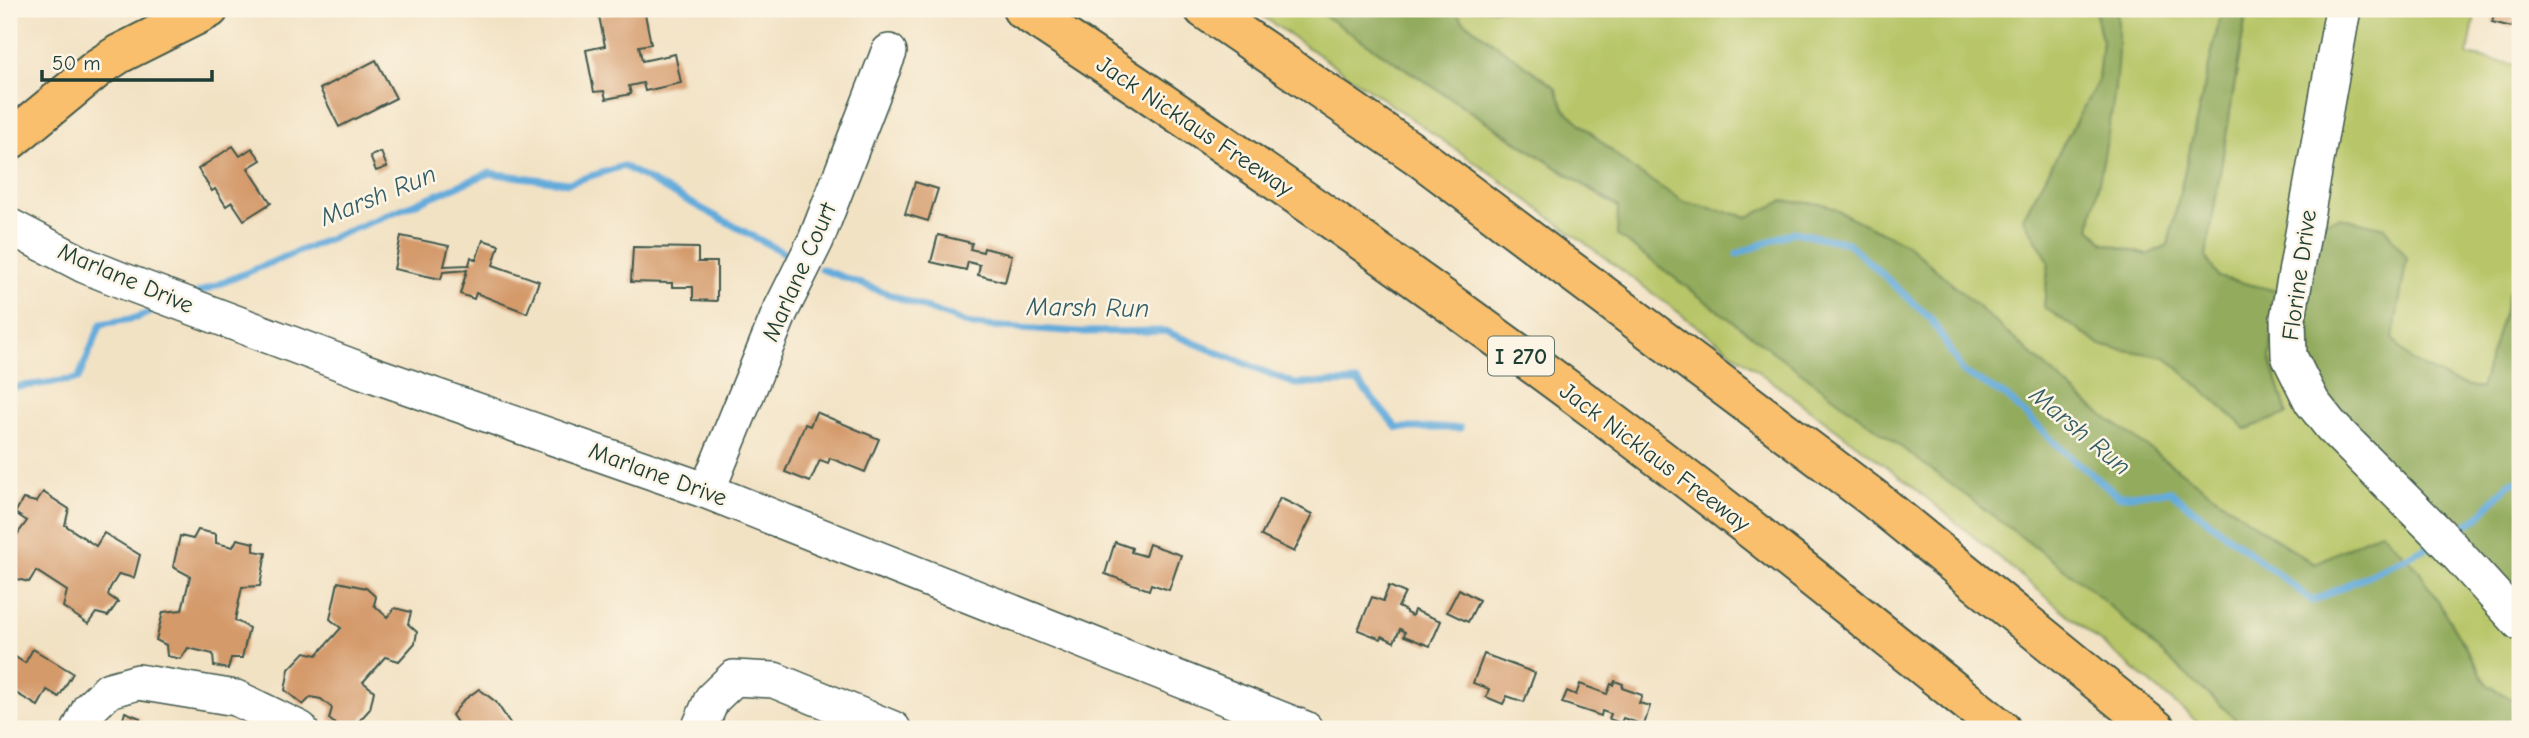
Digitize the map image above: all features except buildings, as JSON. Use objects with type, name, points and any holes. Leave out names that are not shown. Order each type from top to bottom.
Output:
[{"type":"main road","points":[[9,141],[82,80],[119,54],[209,9]]},
{"type":"main road","name":"Jack Nicklaus Freeway","points":[[1022,9],[1357,237],[1588,405],[1816,581],[2001,729]]},
{"type":"main road","points":[[1204,9],[1418,156],[1841,473],[2155,729]]},
{"type":"street","name":"Florine Drive","points":[[2343,9],[2288,318],[2289,356],[2312,402],[2330,426],[2427,522],[2520,623]]},
{"type":"street","name":"Marlane Court","points":[[707,491],[780,312],[816,240],[889,52]]},
{"type":"street","name":"Marlane Drive","points":[[9,226],[85,265],[363,371],[707,491],[1305,729]]},
{"type":"street","points":[[699,729],[712,699],[734,678],[774,680],[893,729]]},
{"type":"street","points":[[80,729],[90,708],[109,690],[138,682],[236,698],[300,729]]},
{"type":"green space","points":[[1252,9],[1314,9],[1618,208],[2087,586],[2247,729],[2206,729],[1910,484],[1496,177]]},
{"type":"green space","points":[[1314,9],[1455,9],[1462,20],[1555,87],[1565,110],[1631,168],[1684,202],[1748,217],[1783,201],[1824,204],[1908,245],[2090,406],[2314,564],[2381,531],[2419,570],[2488,685],[2520,704],[2520,729],[2247,729],[2087,586],[1617,235],[1618,207]]},
{"type":"green space","points":[[1455,9],[2095,9],[2102,40],[2098,81],[2023,218],[2049,261],[2044,307],[2102,346],[2166,357],[2247,429],[2287,413],[2270,359],[2277,291],[2218,277],[2206,257],[2247,9],[2334,9],[2279,355],[2520,639],[2520,704],[2488,685],[2419,570],[2314,564],[2090,406],[1908,245],[1783,201],[1749,217],[1684,202],[1631,168],[1565,110],[1554,87],[1462,20]]},
{"type":"green space","points":[[2095,9],[2117,9],[2118,36],[2111,119],[2090,228],[2104,243],[2147,255],[2168,245],[2222,9],[2247,9],[2206,257],[2218,277],[2277,291],[2270,359],[2287,414],[2246,429],[2166,357],[2102,346],[2044,307],[2049,261],[2023,218],[2098,81],[2102,40]]},
{"type":"green space","points":[[2117,9],[2222,9],[2168,245],[2147,255],[2104,243],[2090,228],[2114,91]]},
{"type":"green space","points":[[2354,9],[2476,9],[2468,55],[2520,66],[2520,256],[2481,389],[2453,382],[2410,360],[2392,338],[2407,258],[2313,226]]},
{"type":"green space","points":[[2339,217],[2385,228],[2407,258],[2393,338],[2410,360],[2453,382],[2481,389],[2520,256],[2520,354],[2509,393],[2513,410],[2520,413],[2520,602],[2311,378],[2298,329],[2312,226]]},
{"type":"green space","points":[[2520,354],[2520,413],[2513,410],[2509,393]]},
{"type":"waterway","name":"Marsh Run","points":[[195,294],[489,173],[568,183],[623,166],[786,254]]},
{"type":"waterway","name":"Marsh Run","points":[[1737,254],[1794,232],[1848,243],[1931,319],[1963,372],[2007,397],[2070,457],[2119,496],[2169,491],[2313,601],[2434,544]]},
{"type":"waterway","name":"Marsh Run","points":[[821,269],[972,325],[1081,332],[1165,331],[1295,384],[1358,382],[1397,428],[1460,428]]},
{"type":"waterway","name":"Marsh Run","points":[[9,388],[78,379],[101,324],[136,318],[161,308]]},
{"type":"waterway","name":"Marsh Run","points":[[2450,534],[2476,519],[2511,482],[2520,482]]}]
